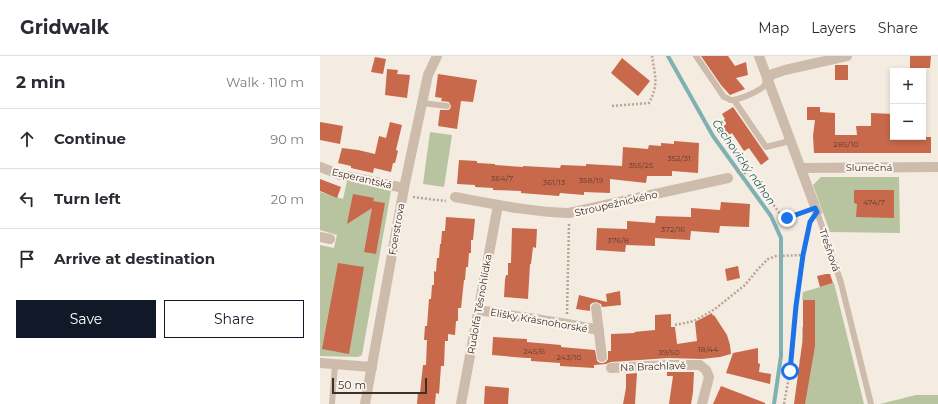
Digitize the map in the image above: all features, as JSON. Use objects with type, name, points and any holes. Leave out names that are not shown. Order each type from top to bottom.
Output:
[{"type":"street","name":"Foerstrova","points":[[365,404],[403,192],[428,75],[437,56]]},
{"type":"street","name":"Třešňová","points":[[759,56],[816,210]]},
{"type":"street","points":[[768,79],[773,74],[785,70],[847,56]]},
{"type":"street","name":"Esperantská","points":[[320,167],[341,175],[403,192]]},
{"type":"street","name":"Slunečná","points":[[801,168],[938,167]]},
{"type":"street","name":"Stroupežnického","points":[[455,197],[551,213],[569,213],[733,175]]},
{"type":"street","name":"Rudolfa Těsnohlídka","points":[[461,404],[498,205]]},
{"type":"street","name":"Elišky Krásnohorské","points":[[596,308],[602,357]]},
{"type":"street","name":"Elišky Krásnohorské","points":[[478,310],[599,330]]},
{"type":"street","points":[[320,363],[372,367]]},
{"type":"street","name":"Na Brachlavě","points":[[611,368],[700,365],[704,367],[709,377],[702,404]]},
{"type":"lane","points":[[696,56],[724,97],[729,100],[734,100],[758,91],[768,79]]},
{"type":"lane","points":[[734,100],[766,147],[790,141]]},
{"type":"lane","points":[[422,103],[447,106]]},
{"type":"lane","name":"Třešňová","points":[[816,210],[841,283],[871,404]]},
{"type":"lane","points":[[332,404],[335,364]]},
{"type":"path","points":[[612,106],[649,103],[654,93],[656,82],[652,56]]},
{"type":"path","points":[[733,175],[741,171],[751,177],[782,216],[787,218],[816,210]]},
{"type":"path","points":[[403,192],[449,201],[455,197]]},
{"type":"path","points":[[784,404],[790,371],[796,306],[803,255],[810,222],[816,210]]},
{"type":"path","points":[[567,324],[569,213]]},
{"type":"path","points":[[675,325],[694,321],[715,309],[745,285],[768,259],[776,256],[803,255]]},
{"type":"green space","points":[[430,132],[452,135],[444,187],[423,184]]},
{"type":"green space","points":[[821,177],[899,177],[900,233],[830,232],[813,185]]},
{"type":"green space","points":[[347,181],[391,191],[362,355],[358,357],[320,356],[320,245],[334,248],[337,235],[320,230],[320,192],[343,199]]},
{"type":"green space","points":[[834,283],[864,404],[804,404],[810,363],[799,362],[800,358],[812,356],[814,341],[802,340],[802,327],[814,326],[814,300],[802,300],[803,292]]},
{"type":"green space","points":[[916,395],[938,395],[938,404],[880,404]]},
{"type":"building","points":[[701,56],[728,56],[735,66],[746,62],[748,75],[736,78],[745,89],[730,95],[721,85]]},
{"type":"building","points":[[910,56],[931,56],[930,68],[910,68]]},
{"type":"building","points":[[375,57],[386,59],[383,74],[371,72]]},
{"type":"building","points":[[622,58],[650,81],[638,96],[611,73]]},
{"type":"building","points":[[835,65],[848,65],[848,80],[835,80]]},
{"type":"building","points":[[387,69],[398,70],[397,74],[410,75],[407,98],[385,95]]},
{"type":"building","points":[[438,74],[477,80],[473,102],[461,101],[457,129],[438,126],[440,110],[448,110],[451,106],[449,102],[441,101],[442,98],[435,97]]},
{"type":"building","points":[[733,107],[769,159],[761,165],[749,148],[744,151],[732,133],[727,136],[719,123],[725,119],[722,114]]},
{"type":"building","points":[[807,107],[820,107],[820,112],[835,113],[835,135],[857,135],[856,126],[871,126],[871,113],[890,114],[890,140],[926,140],[926,137],[931,137],[931,153],[814,153],[813,136],[815,120],[807,120]]},
{"type":"building","points":[[320,122],[343,126],[340,144],[320,140]]},
{"type":"building","points":[[390,122],[402,125],[396,150],[398,151],[391,172],[374,168],[373,173],[351,168],[351,166],[338,163],[342,148],[375,154],[379,136],[386,138]]},
{"type":"building","points":[[674,141],[699,143],[698,173],[672,171],[672,176],[647,176],[646,183],[610,179],[610,193],[584,192],[584,195],[560,193],[559,196],[521,193],[521,191],[493,190],[493,188],[475,187],[475,185],[457,184],[459,160],[523,167],[560,168],[561,165],[586,166],[586,164],[622,166],[623,147],[648,149],[649,145],[661,146],[661,143],[674,144]]},
{"type":"building","points":[[320,179],[341,187],[337,198],[320,191]]},
{"type":"building","points":[[854,190],[894,190],[894,218],[856,217],[857,204],[854,203]]},
{"type":"building","points":[[353,194],[374,198],[373,201],[385,203],[376,254],[364,252],[372,208],[347,224]]},
{"type":"building","points":[[721,202],[750,204],[749,227],[720,226],[719,233],[691,231],[690,240],[655,238],[655,246],[626,245],[625,252],[596,250],[597,228],[627,229],[627,221],[655,223],[656,216],[691,217],[691,208],[720,210]]},
{"type":"building","points":[[446,217],[475,219],[473,240],[471,240],[471,253],[469,253],[468,267],[466,267],[461,308],[458,308],[458,321],[456,321],[455,335],[448,334],[448,341],[445,341],[444,366],[441,366],[439,394],[436,393],[435,404],[417,404],[418,392],[420,393],[423,365],[426,365],[427,340],[424,340],[425,326],[427,326],[429,299],[431,299],[432,285],[434,285],[434,271],[436,272],[442,231],[445,231]]},
{"type":"building","points":[[512,228],[537,229],[536,248],[533,247],[530,264],[528,299],[504,297],[505,280],[506,275],[508,275],[508,263],[511,263]]},
{"type":"building","points":[[338,263],[364,267],[349,354],[322,349]]},
{"type":"building","points":[[738,266],[740,278],[727,281],[725,269]]},
{"type":"building","points":[[830,274],[833,283],[820,287],[817,276]]},
{"type":"building","points":[[620,291],[621,305],[602,307],[601,304],[596,302],[590,305],[590,311],[576,309],[579,295],[607,302],[606,294]]},
{"type":"building","points":[[803,300],[815,300],[815,346],[805,404],[794,404],[803,337]]},
{"type":"building","points":[[712,313],[727,335],[731,354],[702,359],[668,358],[611,362],[594,365],[594,368],[560,366],[560,363],[531,361],[531,358],[492,355],[493,337],[527,339],[527,342],[595,350],[597,361],[603,363],[608,359],[608,351],[611,351],[611,334],[655,330],[655,315],[671,314],[671,327],[675,327],[677,344],[697,341],[695,322]]},
{"type":"building","points":[[758,348],[758,363],[760,364],[759,372],[771,374],[770,384],[726,373],[733,353]]},
{"type":"building","points":[[667,372],[694,372],[691,404],[669,404],[673,376],[667,376]]},
{"type":"building","points":[[637,373],[635,404],[623,404],[626,388],[626,374]]},
{"type":"building","points":[[485,386],[509,388],[508,404],[484,404]]},
{"type":"building","points":[[721,386],[765,403],[765,404],[713,404]]},
{"type":"waterway","name":"Čechovický náhon","points":[[668,56],[713,136],[771,216],[781,238],[781,356],[774,404]]},
{"type":"route","points":[[787,218],[815,208],[817,212],[810,222],[803,255],[796,306],[790,371]]}]
